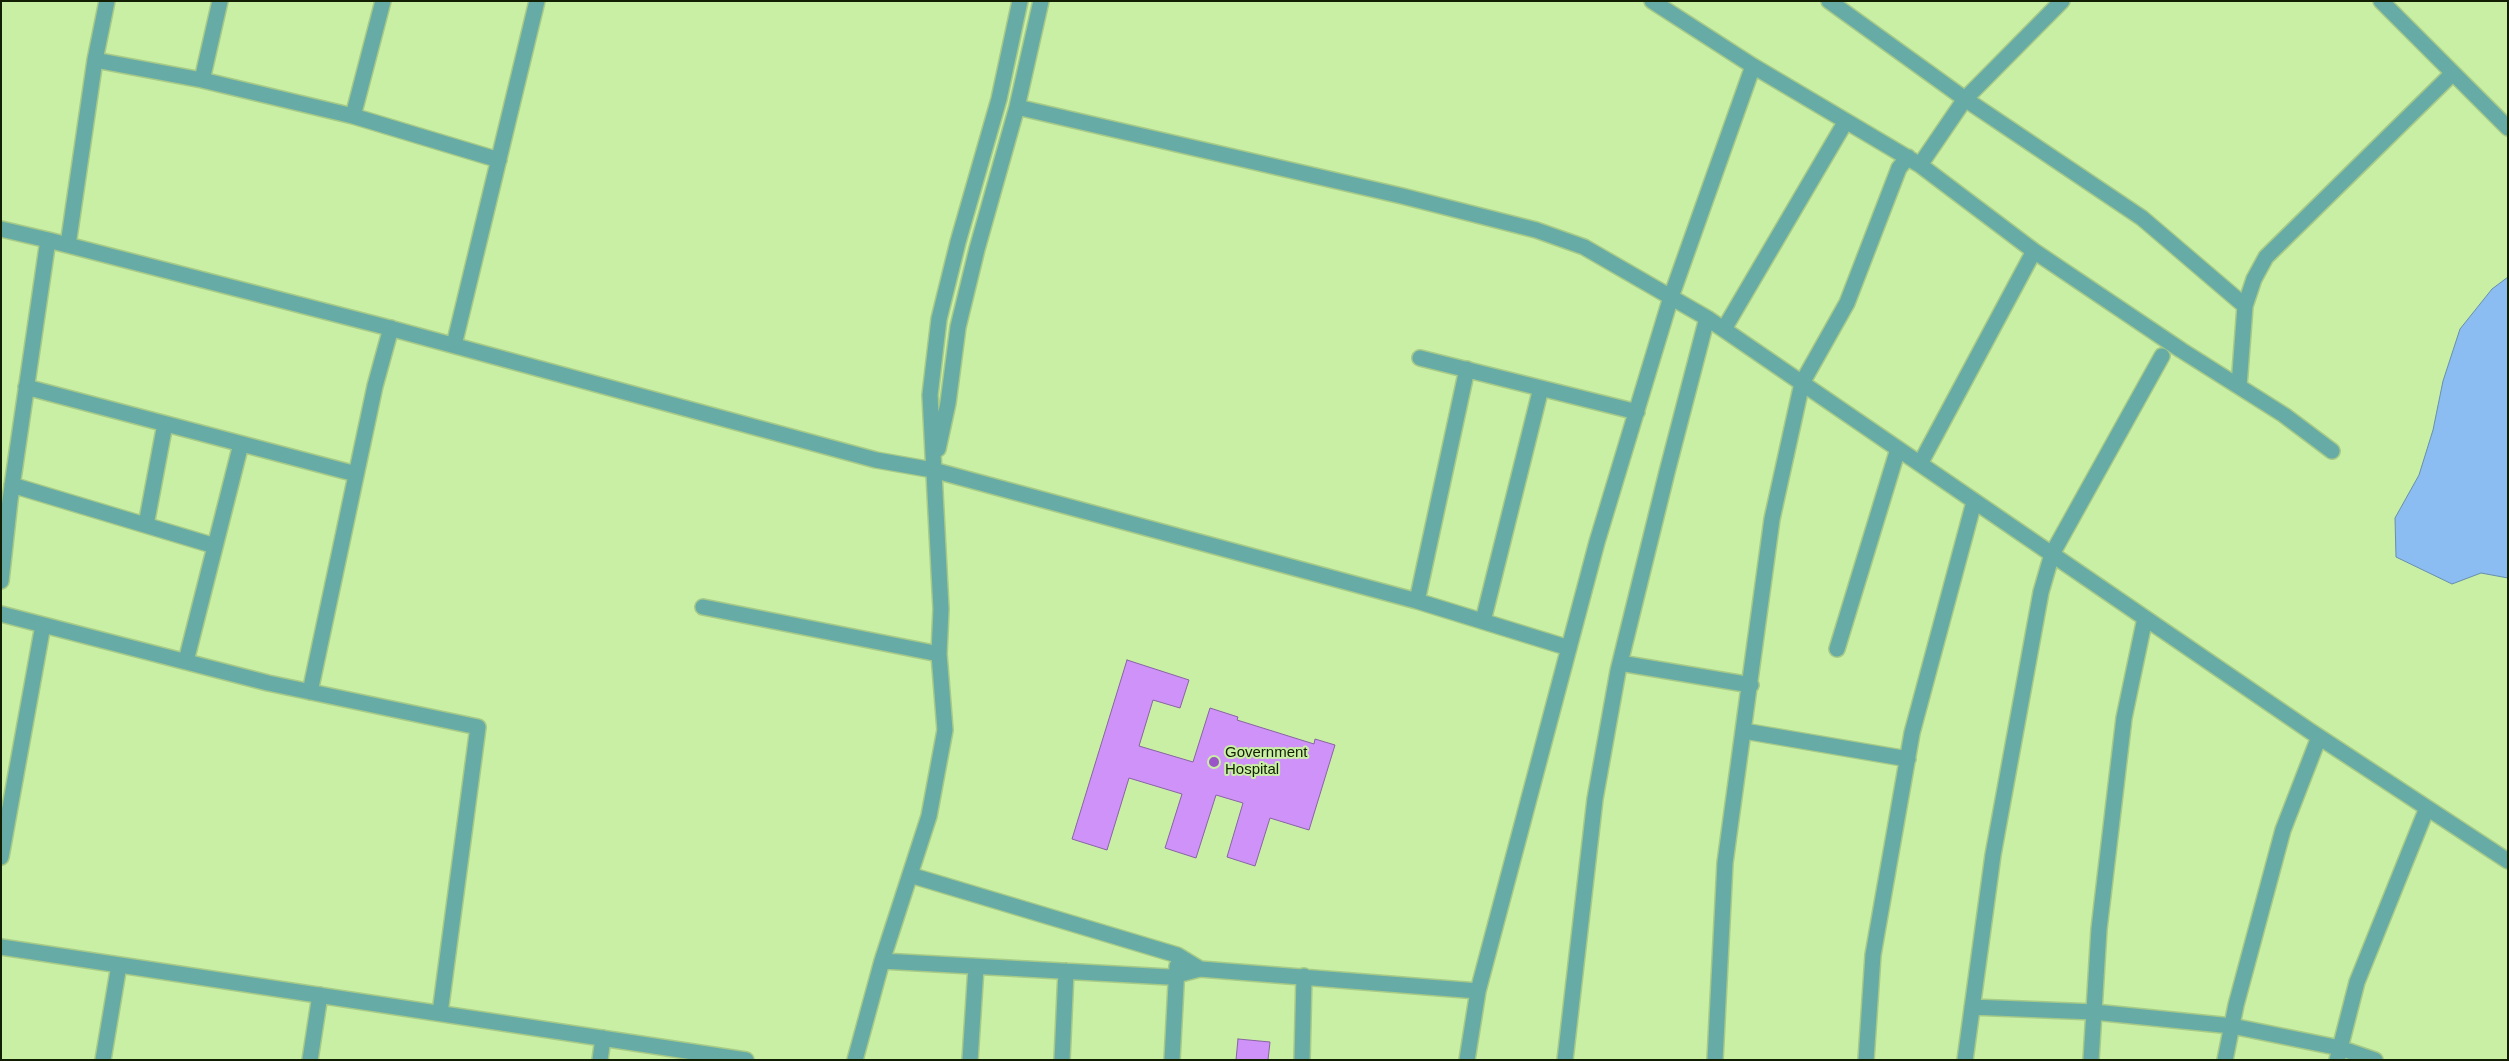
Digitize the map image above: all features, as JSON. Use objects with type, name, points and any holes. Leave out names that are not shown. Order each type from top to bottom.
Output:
[{"type":"street","points":[[68,245],[95,60],[107,1]]},
{"type":"street","points":[[202,80],[220,1]]},
{"type":"street","points":[[353,116],[383,1]]},
{"type":"street","points":[[454,346],[537,1]]},
{"type":"street","points":[[855,1060],[882,961],[929,816],[945,730],[940,654],[942,609],[930,395],[939,319],[958,242],[999,99],[1020,1]]},
{"type":"street","points":[[933,470],[948,403],[960,317],[976,249],[1017,107],[1040,1]]},
{"type":"street","points":[[1652,1],[1753,66],[1914,161],[2034,251],[2284,414],[2332,451]]},
{"type":"street","points":[[1828,1],[1965,99],[2142,218],[2245,306]]},
{"type":"street","points":[[1715,1060],[1725,863],[1751,686],[1772,519],[1802,383],[1847,303],[1899,168],[1914,161],[1965,99],[2062,1]]},
{"type":"street","points":[[2381,1],[2508,128]]},
{"type":"street","points":[[95,60],[202,80],[353,116],[499,160]]},
{"type":"street","points":[[1467,1060],[1478,991],[1597,542],[1671,297],[1753,66]]},
{"type":"street","points":[[2239,386],[2245,306],[2254,279],[2266,257],[2453,73]]},
{"type":"street","points":[[1017,107],[1402,196],[1536,230],[1584,247],[1708,318],[2319,737],[2508,861]]},
{"type":"street","points":[[1724,329],[1846,121]]},
{"type":"street","points":[[1,229],[391,328],[876,460],[933,470],[1417,601],[1569,648]]},
{"type":"street","points":[[1,581],[12,485],[48,240]]},
{"type":"street","points":[[1920,464],[2034,251]]},
{"type":"street","points":[[1565,1060],[1595,799],[1620,663],[1667,472],[1708,318]]},
{"type":"street","points":[[310,692],[375,386],[391,328]]},
{"type":"street","points":[[1965,1060],[1993,855],[2041,592],[2052,554],[2162,356]]},
{"type":"street","points":[[1420,358],[1636,412]]},
{"type":"street","points":[[1417,601],[1467,369]]},
{"type":"street","points":[[26,387],[356,474]]},
{"type":"street","points":[[1482,621],[1541,388]]},
{"type":"street","points":[[146,525],[165,424]]},
{"type":"street","points":[[186,661],[241,444]]},
{"type":"street","points":[[1837,649],[1898,449]]},
{"type":"street","points":[[12,485],[215,546]]},
{"type":"street","points":[[1866,1060],[1873,956],[1912,733],[1974,502]]},
{"type":"street","points":[[703,607],[940,654]]},
{"type":"street","points":[[1,614],[310,692],[478,727],[440,1013]]},
{"type":"street","points":[[2091,1060],[2098,929],[2124,718],[2145,618]]},
{"type":"street","points":[[1,857],[43,624]]},
{"type":"street","points":[[1620,663],[1751,686]]},
{"type":"street","points":[[1744,732],[1908,759]]},
{"type":"street","points":[[2225,1060],[2232,1026],[2283,830],[2319,737]]},
{"type":"street","points":[[2339,1054],[2357,982],[2427,808]]},
{"type":"street","points":[[910,875],[1177,955],[1200,969]]},
{"type":"street","points":[[1,947],[746,1060]]},
{"type":"street","points":[[1172,1060],[1177,955]]},
{"type":"street","points":[[882,961],[1169,977],[1200,969],[1478,991]]},
{"type":"street","points":[[104,1060],[119,965]]},
{"type":"street","points":[[970,1060],[976,967]]},
{"type":"street","points":[[1062,1060],[1066,971]]},
{"type":"street","points":[[1302,1060],[1304,976]]},
{"type":"street","points":[[310,1060],[320,995]]},
{"type":"street","points":[[1972,1007],[2094,1012],[2232,1026],[2339,1054],[2375,1060]]},
{"type":"street","points":[[600,1060],[602,1038]]},
{"type":"water","points":[[2508,277],[2508,578],[2481,573],[2452,584],[2396,557],[2395,518],[2419,475],[2433,430],[2443,381],[2460,329],[2492,289]]},
{"type":"building","points":[[1127,660],[1189,680],[1180,708],[1153,700],[1139,746],[1193,762],[1210,708],[1238,717],[1237,720],[1314,744],[1315,739],[1335,745],[1309,830],[1270,818],[1255,866],[1227,857],[1243,803],[1216,795],[1196,858],[1165,848],[1182,794],[1129,778],[1107,850],[1072,839]]},
{"type":"building","points":[[1238,1039],[1270,1042],[1268,1060],[1236,1060]]},
{"type":"place","name":"Government Hospital","points":[[1214,762]]}]
